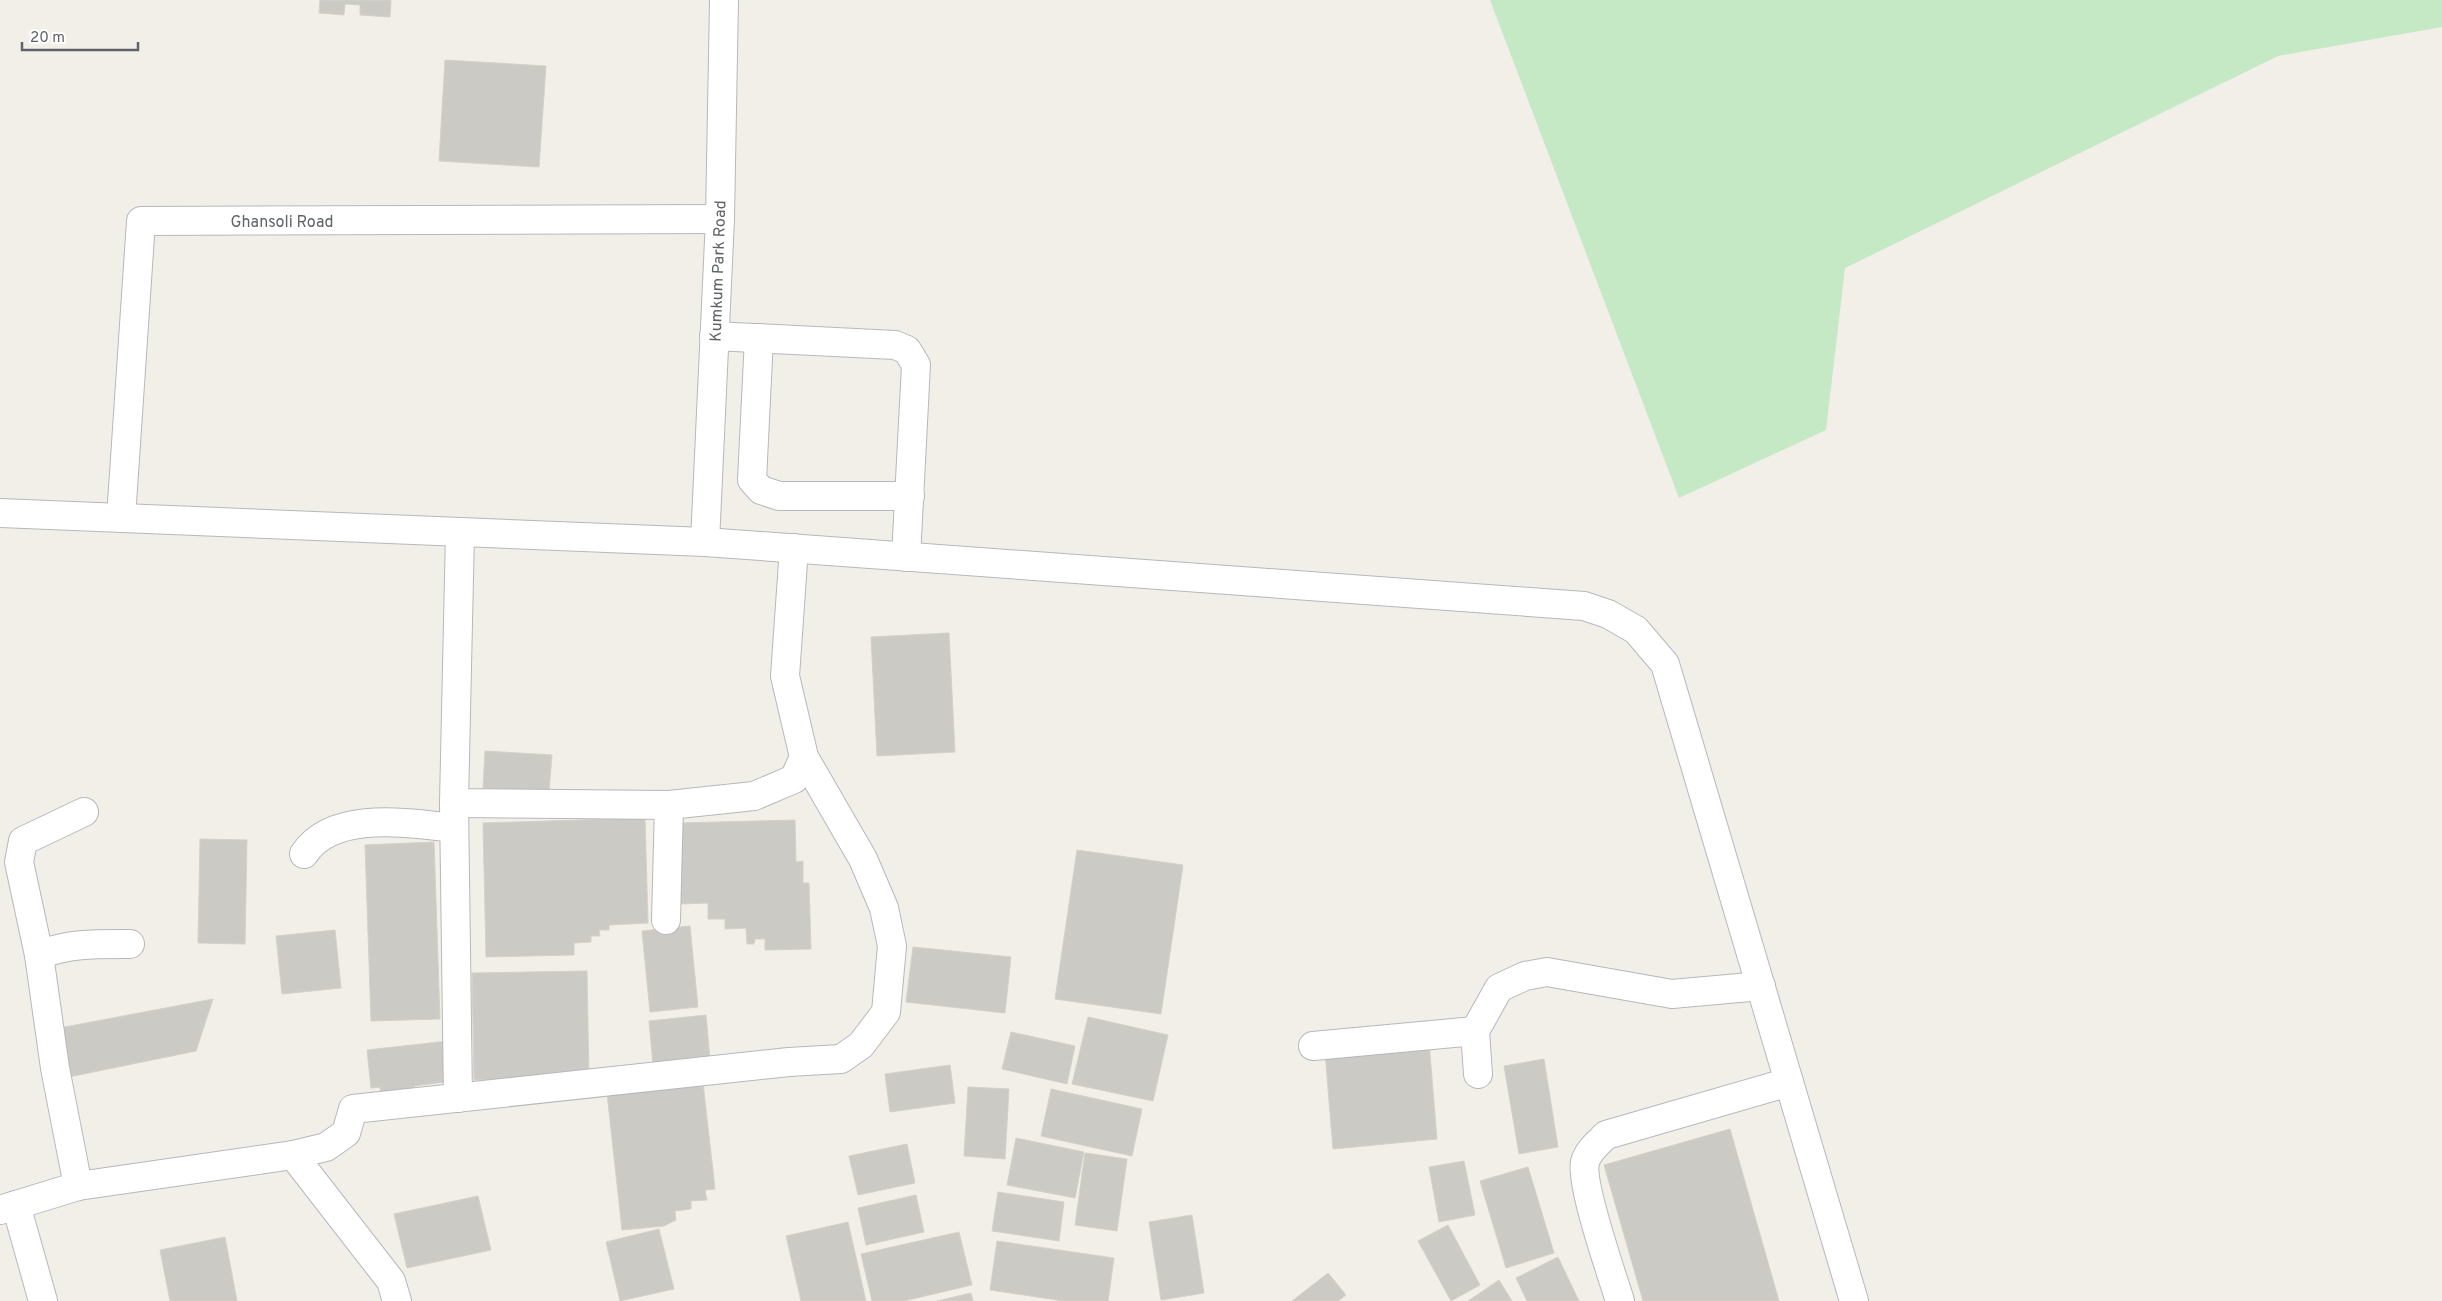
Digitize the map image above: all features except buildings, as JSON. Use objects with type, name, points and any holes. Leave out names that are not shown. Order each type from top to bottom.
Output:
[{"type":"street","name":"Kumkum Park Road","points":[[705,542],[720,219],[724,0]]},
{"type":"street","name":"Ghansoli Road","points":[[121,518],[141,221],[720,219]]},
{"type":"street","points":[[714,336],[895,345],[911,354],[916,365],[906,556]]},
{"type":"street","points":[[759,338],[752,480],[768,494],[779,496],[910,496]]},
{"type":"street","points":[[0,513],[705,542],[1584,606],[1608,614],[1636,630],[1665,664],[1854,1301]]},
{"type":"street","points":[[458,1098],[454,815],[460,532]]},
{"type":"street","points":[[43,1301],[8,1207],[78,1186],[293,1155],[326,1147],[346,1133],[353,1109],[789,1062],[841,1060],[861,1046],[886,1012],[892,946],[884,908],[863,859],[804,757],[785,676],[794,548]]},
{"type":"street","points":[[304,854],[312,843],[335,828],[361,824],[415,824],[454,815],[669,805],[754,796],[794,779],[804,757]]},
{"type":"street","points":[[666,920],[669,805]]},
{"type":"street","points":[[78,1186],[55,1068],[39,954],[19,862],[23,841],[84,812]]},
{"type":"street","points":[[39,954],[57,947],[74,944],[130,944]]},
{"type":"street","points":[[1478,1074],[1475,1031],[1499,988],[1524,976],[1547,972],[1672,994],[1760,986]]},
{"type":"street","points":[[1313,1046],[1475,1031]]},
{"type":"street","points":[[1620,1301],[1587,1189],[1585,1163],[1594,1146],[1606,1136],[1789,1082]]},
{"type":"street","points":[[293,1155],[391,1281],[398,1301]]},
{"type":"green space","points":[[1490,0],[2442,0],[2442,27],[2278,56],[1845,268],[1826,430],[1679,498]]}]
